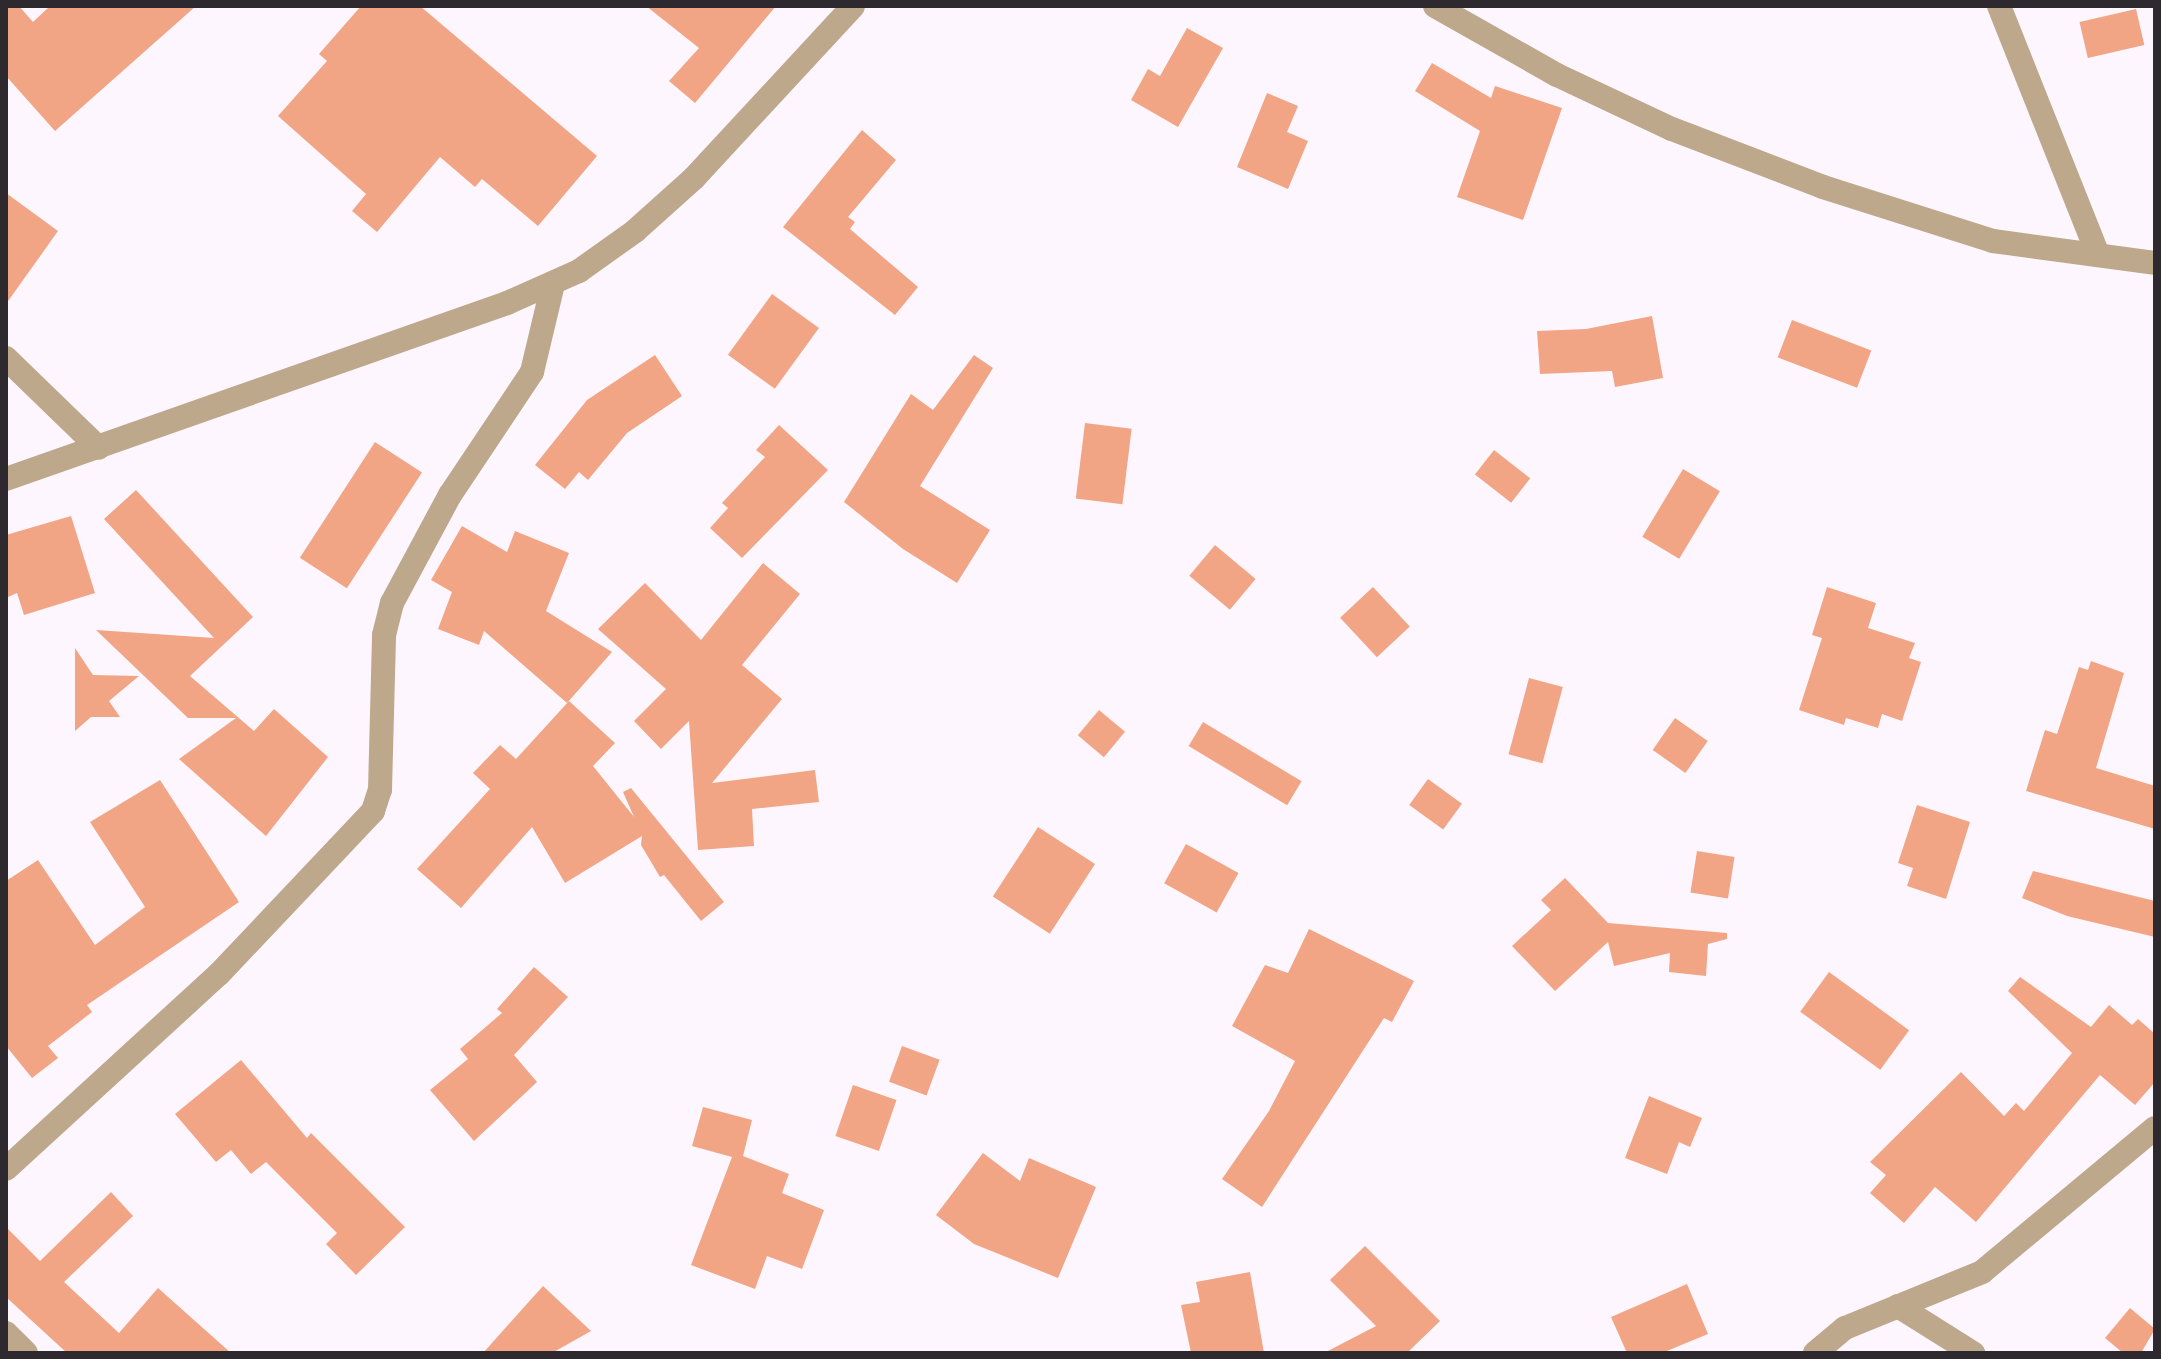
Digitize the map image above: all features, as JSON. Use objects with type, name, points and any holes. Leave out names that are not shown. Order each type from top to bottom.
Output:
[{"type":"street","points":[[6,479],[553,284],[635,231],[694,178],[853,6]]},
{"type":"street","points":[[1435,6],[1557,75],[1672,129],[1823,187],[1993,241],[2155,263]]},
{"type":"street","points":[[1999,6],[2098,255]]},
{"type":"street","points":[[6,1169],[219,974],[373,811],[380,790],[384,635],[392,603],[450,495],[532,372],[553,284]]},
{"type":"street","points":[[6,358],[99,448]]},
{"type":"street","points":[[1815,1353],[1845,1328],[1982,1272],[2003,1258],[2104,1166],[2155,1128]]},
{"type":"street","points":[[1898,1306],[1973,1353]]},
{"type":"street","points":[[6,1333],[26,1353]]},
{"type":"building","points":[[6,6],[19,6],[33,22],[50,6],[196,6],[55,131],[6,76]]},
{"type":"building","points":[[361,6],[420,6],[597,156],[538,226],[482,179],[475,187],[440,157],[377,232],[352,211],[366,194],[278,116],[327,61],[319,54]]},
{"type":"building","points":[[646,6],[776,6],[695,103],[669,81],[699,48]]},
{"type":"building","points":[[2136,9],[2144,45],[2088,58],[2079,22]]},
{"type":"building","points":[[1187,28],[1223,48],[1178,127],[1131,100],[1148,69],[1160,76]]},
{"type":"building","points":[[1432,63],[1491,98],[1495,86],[1562,108],[1523,220],[1457,197],[1480,131],[1415,91]]},
{"type":"building","points":[[1267,93],[1298,106],[1287,132],[1308,141],[1288,189],[1237,167]]},
{"type":"building","points":[[862,130],[896,160],[848,217],[855,222],[850,229],[918,287],[895,315],[783,227]]},
{"type":"building","points":[[6,193],[58,231],[6,304]]},
{"type":"building","points":[[772,294],[819,328],[775,389],[728,355]]},
{"type":"building","points":[[1652,316],[1663,378],[1615,387],[1612,371],[1540,374],[1537,331],[1586,329]]},
{"type":"building","points":[[1792,320],[1871,350],[1857,388],[1778,357]]},
{"type":"building","points":[[655,355],[682,396],[627,433],[588,480],[579,472],[565,489],[535,465],[587,400]]},
{"type":"building","points":[[974,355],[993,368],[920,486],[990,530],[957,583],[903,549],[844,502],[911,394],[933,410]]},
{"type":"building","points":[[1085,423],[1132,429],[1122,504],[1076,498]]},
{"type":"building","points":[[779,425],[828,470],[742,558],[710,528],[728,508],[722,503],[765,457],[756,450]]},
{"type":"building","points":[[375,442],[422,472],[347,588],[300,558]]},
{"type":"building","points":[[1494,450],[1530,478],[1511,503],[1475,474]]},
{"type":"building","points":[[1683,469],[1720,491],[1679,559],[1642,537]]},
{"type":"building","points":[[136,490],[253,617],[190,676],[254,731],[274,709],[328,757],[266,836],[179,759],[236,718],[188,718],[96,630],[214,638],[104,519]]},
{"type":"building","points":[[71,516],[95,593],[24,615],[17,593],[6,598],[6,535]]},
{"type":"building","points":[[462,526],[507,552],[515,531],[569,553],[546,611],[612,652],[567,703],[484,631],[479,645],[438,629],[452,592],[431,580]]},
{"type":"building","points":[[1215,545],[1256,579],[1230,610],[1189,576]]},
{"type":"building","points":[[763,563],[800,594],[742,665],[782,699],[712,783],[815,770],[819,802],[752,809],[754,846],[698,850],[689,721],[661,749],[634,721],[666,689],[598,629],[645,583],[701,640]]},
{"type":"building","points":[[1373,587],[1410,626],[1377,657],[1340,618]]},
{"type":"building","points":[[1827,587],[1876,603],[1868,628],[1915,643],[1909,658],[1921,662],[1902,721],[1882,714],[1878,728],[1846,718],[1844,725],[1799,710],[1822,638],[1812,635]]},
{"type":"building","points":[[75,648],[93,675],[139,676],[109,701],[120,717],[91,717],[75,731]]},
{"type":"building","points":[[2091,661],[2124,673],[2096,768],[2155,786],[2155,829],[2026,791],[2045,730],[2057,734],[2079,667],[2088,670]]},
{"type":"building","points":[[1529,678],[1563,687],[1542,763],[1509,754]]},
{"type":"building","points":[[569,701],[615,743],[593,766],[634,817],[623,792],[631,788],[724,902],[701,921],[664,875],[660,877],[641,845],[642,836],[565,883],[532,827],[461,908],[417,869],[490,789],[473,773],[500,745],[516,759]]},
{"type":"building","points":[[1099,710],[1125,732],[1104,757],[1078,735]]},
{"type":"building","points":[[1675,718],[1708,741],[1685,773],[1653,750]]},
{"type":"building","points":[[1203,722],[1302,781],[1287,805],[1189,746]]},
{"type":"building","points":[[1428,779],[1462,804],[1443,830],[1409,805]]},
{"type":"building","points":[[160,780],[239,902],[87,1005],[92,1012],[48,1046],[58,1058],[32,1078],[6,1046],[6,881],[38,860],[95,945],[145,907],[90,822]]},
{"type":"building","points":[[1917,805],[1970,822],[1946,899],[1907,886],[1913,868],[1898,863]]},
{"type":"building","points":[[1038,827],[1095,864],[1050,934],[993,897]]},
{"type":"building","points":[[1186,844],[1238,873],[1217,912],[1164,883]]},
{"type":"building","points":[[1697,851],[1735,857],[1728,898],[1690,892]]},
{"type":"building","points":[[2033,871],[2155,901],[2155,937],[2067,916],[2022,898]]},
{"type":"building","points":[[1565,878],[1608,923],[1727,933],[1727,939],[1708,944],[1706,976],[1669,972],[1670,953],[1614,966],[1608,942],[1555,991],[1512,946],[1551,910],[1541,900]]},
{"type":"building","points":[[1309,929],[1414,981],[1392,1022],[1384,1018],[1262,1207],[1222,1179],[1269,1111],[1295,1061],[1232,1026],[1265,965],[1288,973]]},
{"type":"building","points":[[534,967],[568,997],[514,1055],[537,1082],[474,1141],[430,1090],[468,1059],[460,1049],[502,1013],[497,1009]]},
{"type":"building","points":[[1829,972],[1909,1030],[1880,1070],[1800,1012]]},
{"type":"building","points":[[2020,977],[2091,1027],[2109,1005],[2132,1025],[2138,1019],[2155,1034],[2155,1082],[2135,1105],[2100,1075],[1976,1222],[1935,1187],[1904,1223],[1870,1193],[1886,1175],[1870,1162],[1961,1072],[2004,1116],[2016,1103],[2024,1111],[2072,1053],[2008,991]]},
{"type":"building","points":[[902,1046],[940,1060],[927,1095],[889,1082]]},
{"type":"building","points":[[241,1060],[307,1138],[311,1133],[405,1227],[356,1275],[326,1244],[337,1233],[266,1162],[251,1174],[231,1150],[216,1162],[175,1114]]},
{"type":"building","points":[[853,1085],[896,1100],[879,1151],[835,1136]]},
{"type":"building","points":[[1649,1096],[1702,1118],[1690,1147],[1679,1142],[1667,1174],[1625,1158]]},
{"type":"building","points":[[703,1107],[752,1120],[743,1156],[789,1174],[782,1193],[824,1210],[802,1269],[767,1256],[755,1289],[691,1265],[732,1157],[692,1146]]},
{"type":"building","points":[[983,1153],[1020,1181],[1029,1158],[1096,1187],[1058,1278],[974,1244],[936,1215]]},
{"type":"building","points":[[111,1192],[133,1216],[64,1282],[119,1333],[158,1288],[231,1353],[67,1353],[6,1297],[6,1227],[40,1261]]},
{"type":"building","points":[[1365,1246],[1440,1321],[1407,1353],[1324,1353],[1376,1326],[1330,1280]]},
{"type":"building","points":[[1250,1272],[1264,1353],[1191,1353],[1181,1305],[1200,1302],[1196,1282]]},
{"type":"building","points":[[1687,1284],[1708,1334],[1662,1353],[1627,1353],[1611,1317]]},
{"type":"building","points":[[543,1286],[591,1331],[552,1353],[483,1353]]},
{"type":"building","points":[[2130,1308],[2155,1329],[2141,1353],[2123,1353],[2105,1338]]}]
